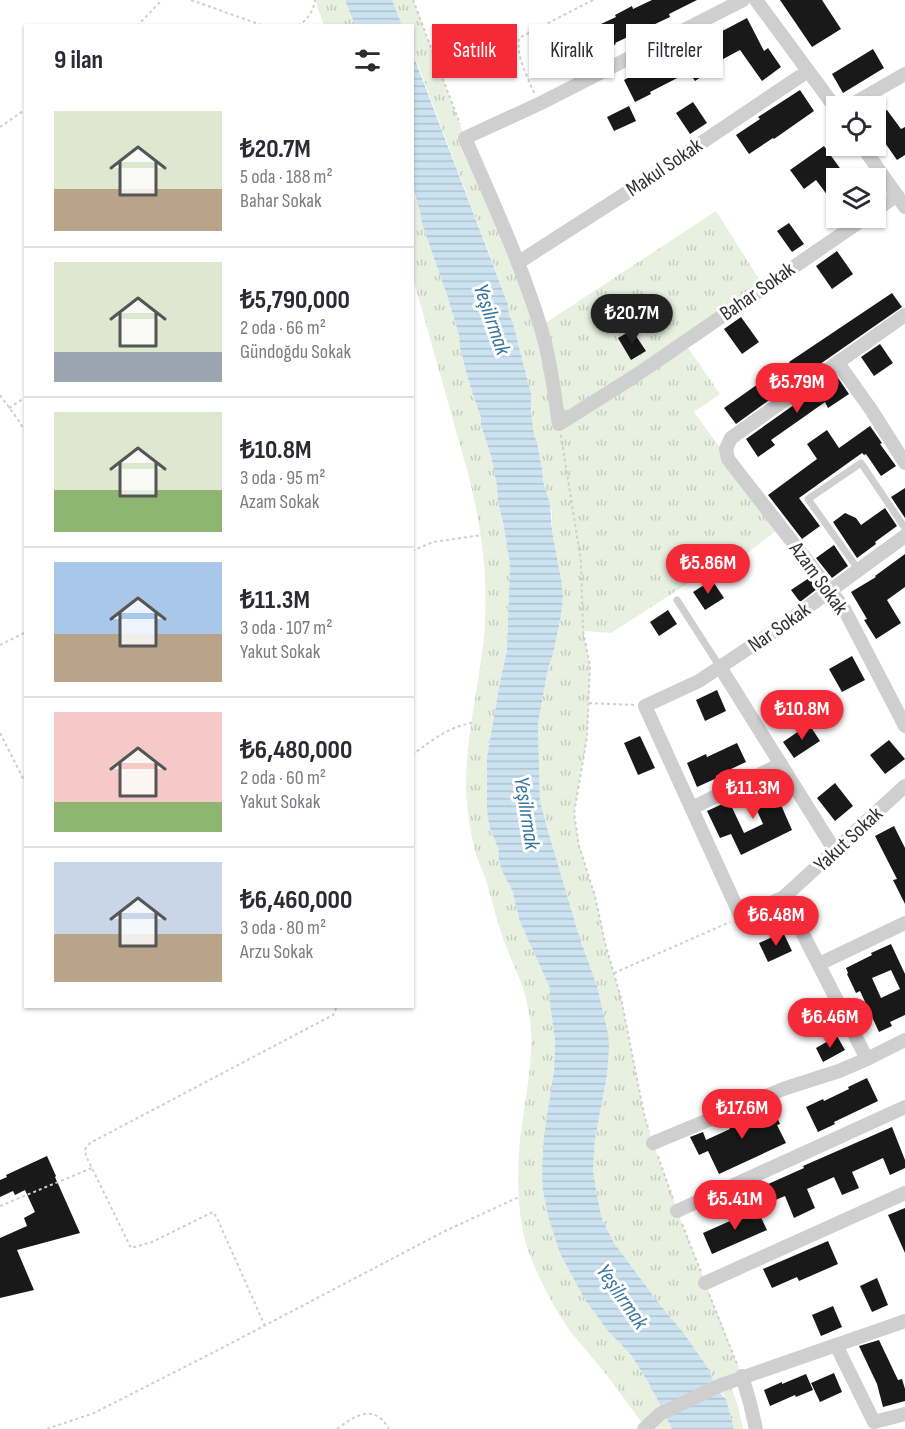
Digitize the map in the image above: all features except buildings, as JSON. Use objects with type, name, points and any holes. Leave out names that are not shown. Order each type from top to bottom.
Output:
[{"type":"street","points":[[559,424],[541,326],[519,262],[465,138],[539,104],[743,0]]},
{"type":"street","points":[[756,0],[827,96]]},
{"type":"street","name":"Makul Sokak","points":[[519,262],[808,71]]},
{"type":"street","points":[[866,96],[905,74]]},
{"type":"street","points":[[869,156],[901,201],[886,206]]},
{"type":"street","name":"Bahar Sokak","points":[[559,424],[635,376],[850,228]]},
{"type":"street","points":[[905,315],[838,363],[905,463]]},
{"type":"street","name":"Azam Sokak","points":[[838,363],[731,438],[726,449],[728,459],[843,607],[905,726]]},
{"type":"street","name":"Nar Sokak","points":[[645,706],[699,681],[778,628],[905,536]]},
{"type":"street","points":[[720,667],[835,850]]},
{"type":"street","points":[[645,706],[741,917]]},
{"type":"street","points":[[692,808],[781,764]]},
{"type":"street","name":"Yakut Sokak","points":[[741,917],[784,897],[905,786]]},
{"type":"street","points":[[784,897],[867,1059]]},
{"type":"street","points":[[819,964],[905,923]]},
{"type":"street","points":[[653,1143],[783,1089],[839,1071],[905,1040]]},
{"type":"street","points":[[677,1211],[905,1107]]},
{"type":"street","points":[[705,1283],[905,1193]]},
{"type":"street","points":[[644,1429],[660,1414],[721,1384],[905,1321]]},
{"type":"street","points":[[836,1345],[874,1422],[905,1414]]},
{"type":"street","points":[[742,1376],[756,1429]]},
{"type":"lane","points":[[858,569],[808,499],[861,463],[905,528]]},
{"type":"lane","points":[[677,600],[720,667]]},
{"type":"path","points":[[139,24],[162,0]]},
{"type":"path","points":[[190,0],[258,24]]},
{"type":"path","points":[[301,24],[312,12],[315,0]]},
{"type":"path","points":[[413,0],[465,138]]},
{"type":"path","points":[[539,104],[520,60],[519,38],[593,0]]},
{"type":"path","points":[[0,127],[24,110]]},
{"type":"path","points":[[0,396],[24,430]]},
{"type":"path","points":[[9,408],[24,398]]},
{"type":"path","points":[[559,424],[581,562],[583,631],[590,666],[587,737],[574,813],[579,846],[595,896],[628,1028],[644,1114],[677,1211],[742,1376]]},
{"type":"path","points":[[414,550],[433,542],[482,535]]},
{"type":"path","points":[[0,645],[24,633]]},
{"type":"path","points":[[589,703],[645,706]]},
{"type":"path","points":[[414,753],[437,736],[459,725],[472,723]]},
{"type":"path","points":[[0,733],[24,781]]},
{"type":"path","points":[[614,973],[741,917]]},
{"type":"path","points":[[265,1326],[218,1218],[213,1212],[152,1242],[131,1248],[86,1156],[85,1149],[90,1143],[333,1015],[336,1008]]},
{"type":"path","points":[[0,1206],[92,1168]]},
{"type":"path","points":[[47,1429],[94,1413],[443,1232],[519,1197]]},
{"type":"path","points":[[337,1429],[364,1413],[375,1414],[384,1420],[389,1429]]},
{"type":"green space","points":[[315,0],[345,0],[355,24],[324,24]]},
{"type":"green space","points":[[392,0],[413,0],[432,50],[432,78],[442,78],[541,326],[716,211],[764,287],[684,342],[720,394],[694,412],[781,527],[723,572],[718,564],[611,633],[583,631],[590,666],[589,703],[587,737],[574,813],[579,846],[595,896],[605,943],[621,998],[644,1114],[681,1221],[742,1376],[729,1381],[743,1429],[734,1429],[725,1396],[717,1390],[708,1368],[614,1243],[602,1219],[593,1170],[595,1139],[607,1075],[608,1033],[597,986],[580,939],[540,801],[538,723],[563,597],[552,531],[552,512],[534,435],[531,394],[509,315],[508,303],[414,55],[414,24],[402,24]]},
{"type":"green space","points":[[414,192],[422,224],[459,335],[470,386],[491,456],[510,563],[507,650],[487,757],[487,811],[499,850],[498,856],[502,871],[513,892],[520,922],[550,988],[555,1041],[553,1083],[585,1300],[608,1331],[631,1355],[650,1385],[672,1429],[644,1429],[645,1427],[617,1389],[558,1313],[535,1268],[524,1236],[519,1200],[518,1164],[531,1059],[530,1022],[523,988],[503,938],[475,850],[466,791],[470,733],[484,636],[486,596],[478,516],[414,282]]},
{"type":"water","points":[[345,0],[392,0],[402,24],[355,24]]},
{"type":"water","name":"Yeşilırmak","points":[[414,57],[508,304],[531,394],[534,435],[550,504],[563,597],[538,723],[540,801],[580,939],[597,986],[608,1033],[607,1075],[595,1139],[593,1170],[602,1219],[614,1243],[708,1368],[717,1390],[726,1399],[734,1429],[672,1429],[650,1385],[631,1355],[608,1331],[585,1300],[560,1253],[549,1219],[543,1191],[542,1170],[544,1136],[554,1071],[555,1041],[550,988],[520,922],[513,892],[502,871],[498,856],[499,850],[490,828],[487,811],[487,757],[507,650],[510,563],[491,456],[470,386],[459,335],[414,190]]}]
